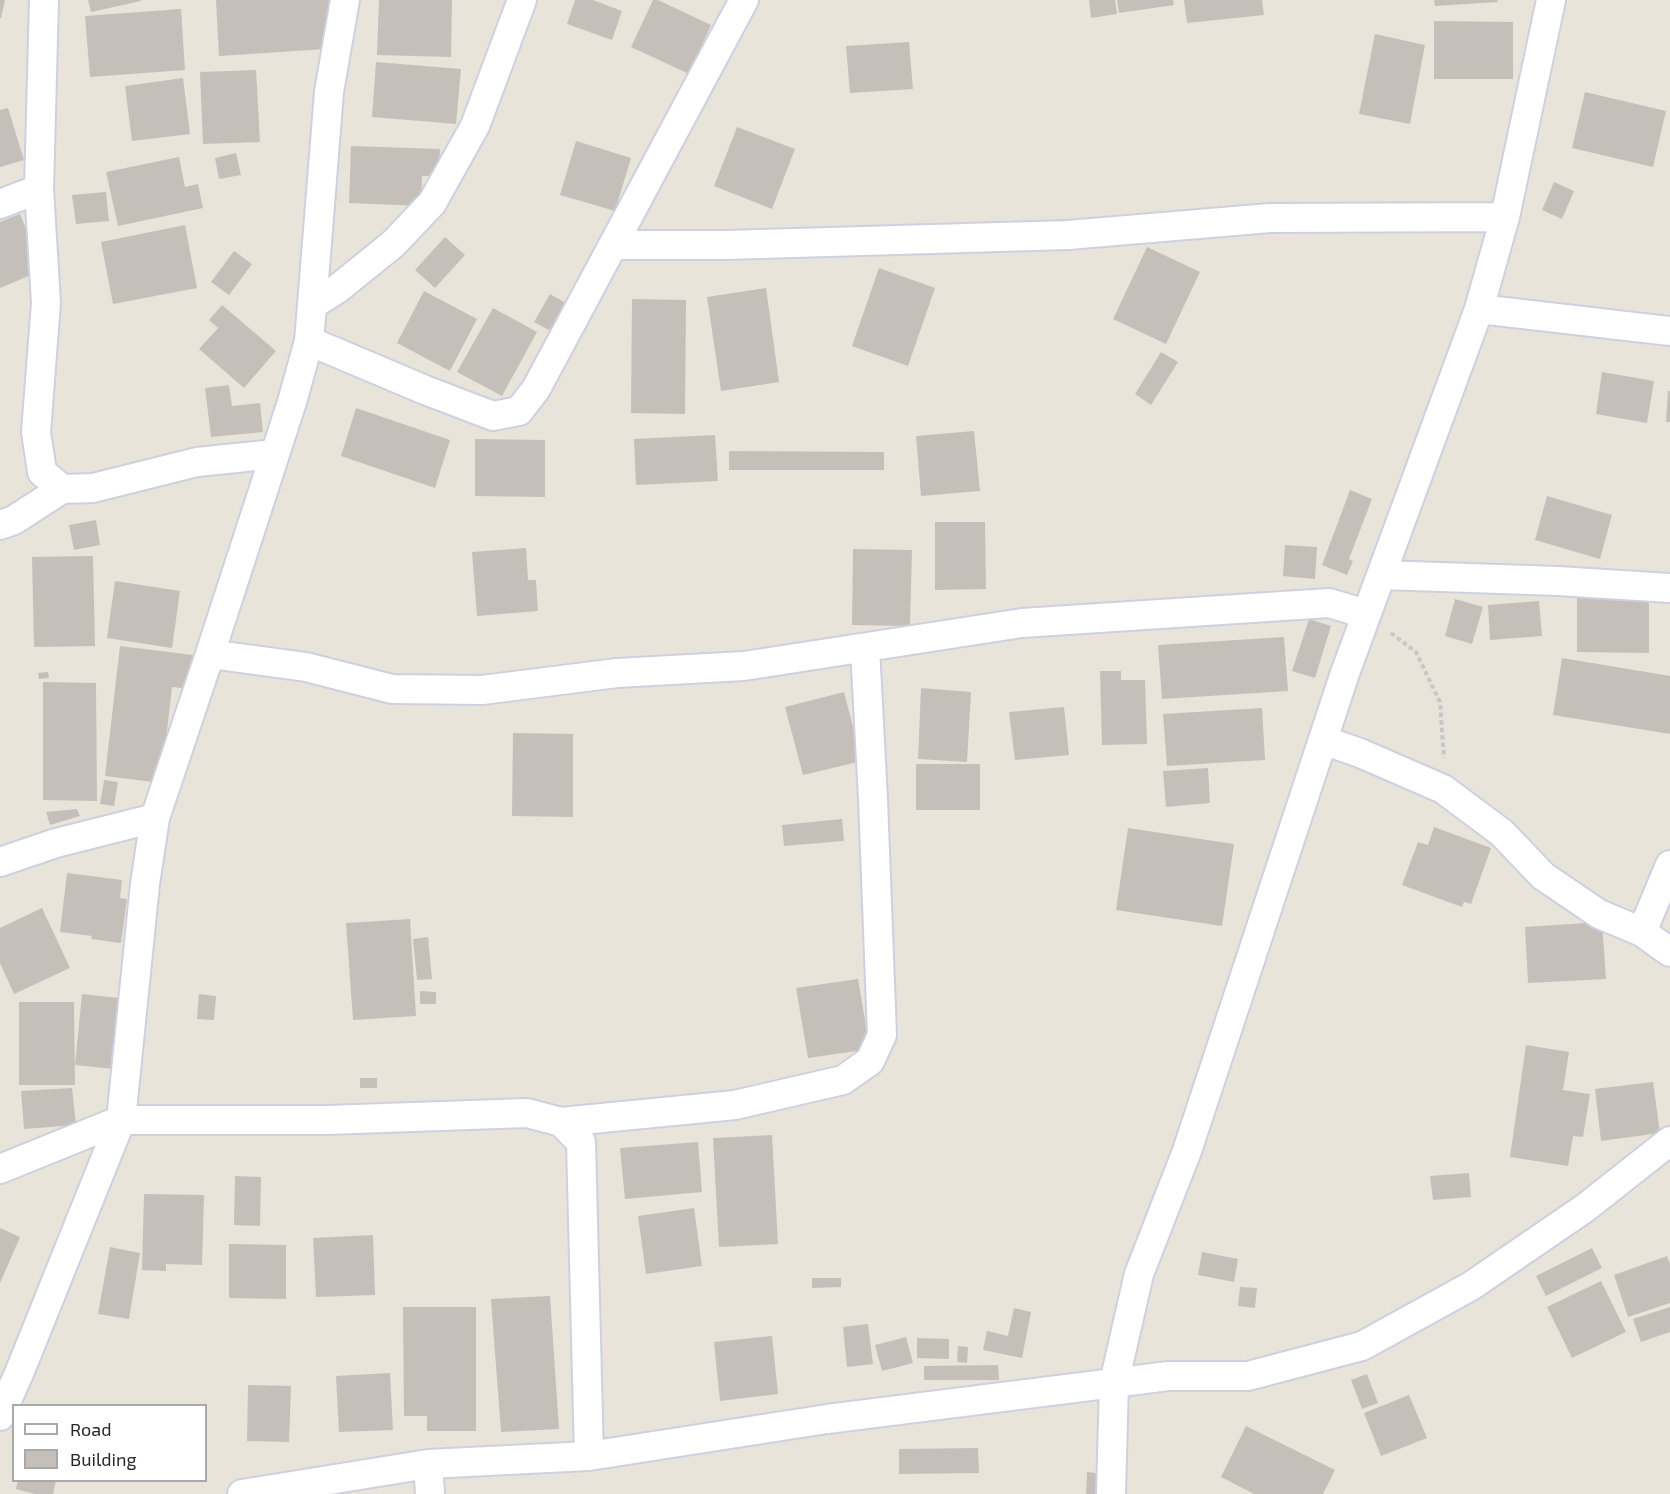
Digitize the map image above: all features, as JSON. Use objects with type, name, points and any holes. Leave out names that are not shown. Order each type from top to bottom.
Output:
[{"type":"street","points":[[44,0],[39,189],[46,303],[36,432],[42,472],[62,489]]},
{"type":"street","points":[[0,1416],[121,1120],[145,884],[155,818],[292,402],[309,341],[329,92],[345,0]]},
{"type":"street","points":[[312,305],[336,290],[393,244],[432,203],[475,126],[522,0]]},
{"type":"street","points":[[309,341],[493,416],[519,411],[536,389],[744,0]]},
{"type":"street","points":[[1111,1494],[1114,1383],[1139,1274],[1187,1151],[1366,614],[1479,309],[1505,217],[1551,0]]},
{"type":"street","points":[[0,204],[39,189]]},
{"type":"street","points":[[614,244],[726,244],[1068,235],[1270,219],[1505,217]]},
{"type":"street","points":[[1479,309],[1670,331]]},
{"type":"street","points":[[0,525],[14,520],[62,489],[93,488],[197,462],[274,454]]},
{"type":"street","points":[[1382,575],[1558,581],[1670,588]]},
{"type":"street","points":[[210,654],[306,667],[392,689],[482,690],[617,673],[744,666],[1022,623],[1329,603],[1366,614]]},
{"type":"street","points":[[0,1169],[121,1120],[327,1120],[527,1113],[561,1122],[735,1105],[843,1080],[870,1061],[882,1035],[865,648]]},
{"type":"street","points":[[1323,740],[1360,753],[1443,789],[1502,833],[1543,876],[1599,914],[1642,932],[1670,952]]},
{"type":"street","points":[[0,862],[56,843],[155,818]]},
{"type":"street","points":[[1642,932],[1670,865]]},
{"type":"street","points":[[561,1122],[582,1142],[589,1456]]},
{"type":"street","points":[[242,1494],[428,1464],[589,1456],[827,1419],[1168,1376],[1248,1376],[1362,1346],[1471,1286],[1585,1208],[1670,1141]]},
{"type":"street","points":[[428,1464],[430,1494]]},
{"type":"path","points":[[1366,614],[1416,652],[1440,702],[1444,753],[1443,789]]},
{"type":"building","points":[[0,0],[5,0],[1,18],[0,18]]},
{"type":"building","points":[[88,0],[141,0],[141,1],[91,12]]},
{"type":"building","points":[[216,0],[336,0],[338,28],[324,29],[326,49],[219,56]]},
{"type":"building","points":[[379,0],[452,0],[451,57],[377,55]]},
{"type":"building","points":[[575,0],[593,0],[622,11],[612,40],[567,24]]},
{"type":"building","points":[[653,0],[658,0],[711,25],[689,74],[631,47]]},
{"type":"building","points":[[1089,0],[1115,0],[1117,14],[1091,18]]},
{"type":"building","points":[[1117,0],[1173,0],[1174,5],[1119,13]]},
{"type":"building","points":[[1184,0],[1262,0],[1264,15],[1187,23]]},
{"type":"building","points":[[1434,0],[1497,0],[1498,2],[1435,6]]},
{"type":"building","points":[[181,9],[185,70],[90,77],[85,16]]},
{"type":"building","points":[[1434,21],[1513,22],[1513,79],[1434,79]]},
{"type":"building","points":[[1375,34],[1425,45],[1410,124],[1359,114]]},
{"type":"building","points":[[909,42],[913,89],[850,93],[846,46]]},
{"type":"building","points":[[376,62],[461,69],[456,124],[372,117]]},
{"type":"building","points":[[256,70],[260,142],[203,144],[200,72]]},
{"type":"building","points":[[183,78],[190,134],[132,141],[125,86]]},
{"type":"building","points":[[1585,92],[1666,111],[1653,167],[1572,148]]},
{"type":"building","points":[[8,108],[24,160],[0,167],[0,110]]},
{"type":"building","points":[[737,127],[795,149],[772,209],[714,186]]},
{"type":"building","points":[[576,141],[631,158],[615,211],[560,195]]},
{"type":"building","points":[[351,146],[440,149],[439,176],[422,176],[421,206],[349,203]]},
{"type":"building","points":[[236,153],[241,175],[219,179],[215,158]]},
{"type":"building","points":[[179,157],[185,187],[198,184],[203,208],[118,226],[106,172]]},
{"type":"building","points":[[1554,182],[1574,191],[1562,219],[1542,210]]},
{"type":"building","points":[[106,192],[109,221],[76,224],[72,195]]},
{"type":"building","points":[[20,214],[43,270],[0,288],[0,222]]},
{"type":"building","points":[[185,225],[197,288],[113,304],[101,242]]},
{"type":"building","points":[[445,237],[465,255],[435,288],[415,270]]},
{"type":"building","points":[[1147,247],[1200,272],[1166,344],[1113,319]]},
{"type":"building","points":[[234,251],[252,264],[229,295],[211,282]]},
{"type":"building","points":[[879,268],[935,288],[908,366],[852,346]]},
{"type":"building","points":[[766,288],[779,382],[721,391],[707,297]]},
{"type":"building","points":[[424,291],[477,319],[450,371],[397,343]]},
{"type":"building","points":[[550,294],[573,307],[558,335],[534,322]]},
{"type":"building","points":[[632,299],[686,300],[685,414],[631,413]]},
{"type":"building","points":[[222,305],[276,351],[244,388],[199,349],[218,328],[209,320]]},
{"type":"building","points":[[493,308],[537,332],[502,396],[457,372]]},
{"type":"building","points":[[1161,352],[1178,362],[1151,405],[1135,394]]},
{"type":"building","points":[[1602,372],[1654,381],[1647,423],[1596,414]]},
{"type":"building","points":[[229,385],[232,406],[260,403],[263,432],[211,437],[205,388]]},
{"type":"building","points":[[1668,391],[1670,391],[1670,422],[1666,422]]},
{"type":"building","points":[[356,408],[450,440],[435,488],[341,456]]},
{"type":"building","points":[[974,431],[980,491],[921,496],[916,436]]},
{"type":"building","points":[[715,435],[718,481],[636,485],[634,439]]},
{"type":"building","points":[[475,439],[545,440],[545,497],[475,496]]},
{"type":"building","points":[[729,451],[884,452],[884,470],[729,470]]},
{"type":"building","points":[[1350,490],[1372,499],[1349,559],[1353,561],[1347,575],[1322,565]]},
{"type":"building","points":[[1547,496],[1612,515],[1600,559],[1535,540]]},
{"type":"building","points":[[96,520],[100,545],[74,550],[69,525]]},
{"type":"building","points":[[935,522],[985,522],[986,589],[935,590]]},
{"type":"building","points":[[1285,545],[1317,547],[1315,579],[1283,576]]},
{"type":"building","points":[[526,548],[528,580],[536,580],[538,611],[477,616],[472,552]]},
{"type":"building","points":[[853,549],[912,550],[910,626],[852,625]]},
{"type":"building","points":[[93,556],[95,646],[34,647],[32,557]]},
{"type":"building","points":[[115,581],[180,591],[172,648],[107,638]]},
{"type":"building","points":[[1577,598],[1649,599],[1649,653],[1577,652]]},
{"type":"building","points":[[1455,599],[1483,607],[1472,644],[1445,636]]},
{"type":"building","points":[[1539,601],[1542,636],[1490,640],[1488,605]]},
{"type":"building","points":[[1309,619],[1331,626],[1315,678],[1292,671]]},
{"type":"building","points":[[1284,637],[1288,691],[1162,699],[1158,645]]},
{"type":"building","points":[[120,646],[193,655],[189,689],[172,687],[161,783],[105,776]]},
{"type":"building","points":[[1562,658],[1670,676],[1670,734],[1553,715]]},
{"type":"building","points":[[1100,671],[1121,671],[1121,680],[1145,680],[1147,744],[1102,745]]},
{"type":"building","points":[[48,672],[49,678],[39,679],[38,673]]},
{"type":"building","points":[[43,682],[96,683],[97,801],[43,800]]},
{"type":"building","points":[[921,688],[971,692],[967,762],[918,759]]},
{"type":"building","points":[[844,692],[862,761],[803,775],[785,707]]},
{"type":"building","points":[[1064,707],[1069,755],[1015,760],[1009,712]]},
{"type":"building","points":[[1262,708],[1265,760],[1167,766],[1163,714]]},
{"type":"building","points":[[513,733],[573,734],[573,817],[512,816]]},
{"type":"building","points":[[916,764],[980,764],[980,810],[916,810]]},
{"type":"building","points":[[1208,768],[1210,803],[1166,807],[1163,771]]},
{"type":"building","points":[[104,780],[118,782],[114,806],[100,804]]},
{"type":"building","points":[[77,809],[80,816],[50,825],[46,812]]},
{"type":"building","points":[[842,819],[844,841],[784,846],[782,825]]},
{"type":"building","points":[[1434,827],[1491,848],[1471,904],[1464,902],[1462,907],[1402,885],[1418,842],[1428,845]]},
{"type":"building","points":[[1128,828],[1234,844],[1222,926],[1116,910]]},
{"type":"building","points":[[67,873],[122,880],[120,898],[127,899],[121,943],[60,932]]},
{"type":"building","points":[[42,908],[70,968],[14,994],[0,963],[0,928]]},
{"type":"building","points":[[410,919],[416,1016],[353,1020],[346,923]]},
{"type":"building","points":[[1602,922],[1606,979],[1528,983],[1525,927]]},
{"type":"building","points":[[428,937],[432,979],[417,980],[413,939]]},
{"type":"building","points":[[858,979],[870,1049],[808,1058],[796,988]]},
{"type":"building","points":[[420,991],[436,992],[436,1004],[420,1004]]},
{"type":"building","points":[[82,994],[120,998],[114,1069],[75,1065]]},
{"type":"building","points":[[199,994],[216,996],[214,1020],[197,1019]]},
{"type":"building","points":[[19,1002],[74,1002],[75,1085],[19,1085]]},
{"type":"building","points":[[1526,1045],[1569,1052],[1563,1090],[1590,1094],[1583,1137],[1573,1136],[1568,1166],[1510,1157]]},
{"type":"building","points":[[360,1078],[377,1078],[377,1088],[360,1088]]},
{"type":"building","points":[[1653,1082],[1660,1133],[1601,1141],[1595,1089]]},
{"type":"building","points":[[72,1088],[76,1125],[24,1129],[21,1091]]},
{"type":"building","points":[[772,1135],[778,1244],[719,1247],[713,1138]]},
{"type":"building","points":[[698,1142],[702,1192],[625,1199],[620,1148]]},
{"type":"building","points":[[1469,1173],[1471,1197],[1433,1200],[1430,1176]]},
{"type":"building","points":[[235,1176],[261,1177],[260,1226],[234,1225]]},
{"type":"building","points":[[144,1194],[204,1195],[202,1265],[166,1264],[166,1271],[142,1270]]},
{"type":"building","points":[[694,1208],[702,1266],[646,1274],[638,1216]]},
{"type":"building","points":[[0,1228],[20,1237],[0,1283]]},
{"type":"building","points":[[373,1235],[375,1295],[316,1297],[313,1238]]},
{"type":"building","points":[[229,1244],[286,1245],[286,1299],[229,1298]]},
{"type":"building","points":[[110,1247],[140,1253],[129,1319],[98,1314]]},
{"type":"building","points":[[1592,1248],[1602,1268],[1546,1296],[1536,1276]]},
{"type":"building","points":[[1202,1252],[1238,1259],[1234,1282],[1198,1275]]},
{"type":"building","points":[[1667,1256],[1670,1264],[1670,1303],[1628,1317],[1614,1275]]},
{"type":"building","points":[[812,1278],[841,1278],[841,1287],[812,1288]]},
{"type":"building","points":[[1601,1281],[1626,1332],[1572,1358],[1547,1307]]},
{"type":"building","points":[[1240,1287],[1257,1288],[1255,1308],[1238,1306]]},
{"type":"building","points":[[550,1296],[559,1429],[501,1432],[491,1299]]},
{"type":"building","points":[[403,1307],[476,1307],[476,1431],[427,1431],[427,1416],[404,1416]]},
{"type":"building","points":[[1670,1307],[1670,1332],[1641,1342],[1633,1319]]},
{"type":"building","points":[[1014,1308],[1031,1312],[1022,1358],[983,1350],[987,1331],[1008,1336]]},
{"type":"building","points":[[868,1324],[873,1364],[847,1367],[843,1327]]},
{"type":"building","points":[[772,1336],[778,1394],[720,1401],[714,1342]]},
{"type":"building","points":[[906,1337],[913,1363],[882,1371],[875,1345]]},
{"type":"building","points":[[917,1338],[949,1339],[949,1359],[917,1358]]},
{"type":"building","points":[[958,1346],[968,1347],[967,1363],[957,1362]]},
{"type":"building","points":[[998,1365],[999,1380],[924,1380],[924,1366]]},
{"type":"building","points":[[390,1373],[393,1430],[339,1432],[336,1376]]},
{"type":"building","points":[[1367,1374],[1378,1403],[1362,1409],[1351,1380]]},
{"type":"building","points":[[248,1385],[291,1386],[289,1442],[247,1441]]},
{"type":"building","points":[[1409,1395],[1427,1438],[1381,1456],[1364,1413]]},
{"type":"building","points":[[1246,1426],[1335,1470],[1323,1494],[1254,1494],[1221,1477]]},
{"type":"building","points":[[978,1448],[979,1473],[899,1474],[899,1449]]},
{"type":"building","points":[[1087,1472],[1104,1474],[1103,1494],[1086,1494]]},
{"type":"building","points":[[18,1482],[56,1482],[53,1494],[35,1494],[16,1489]]}]
